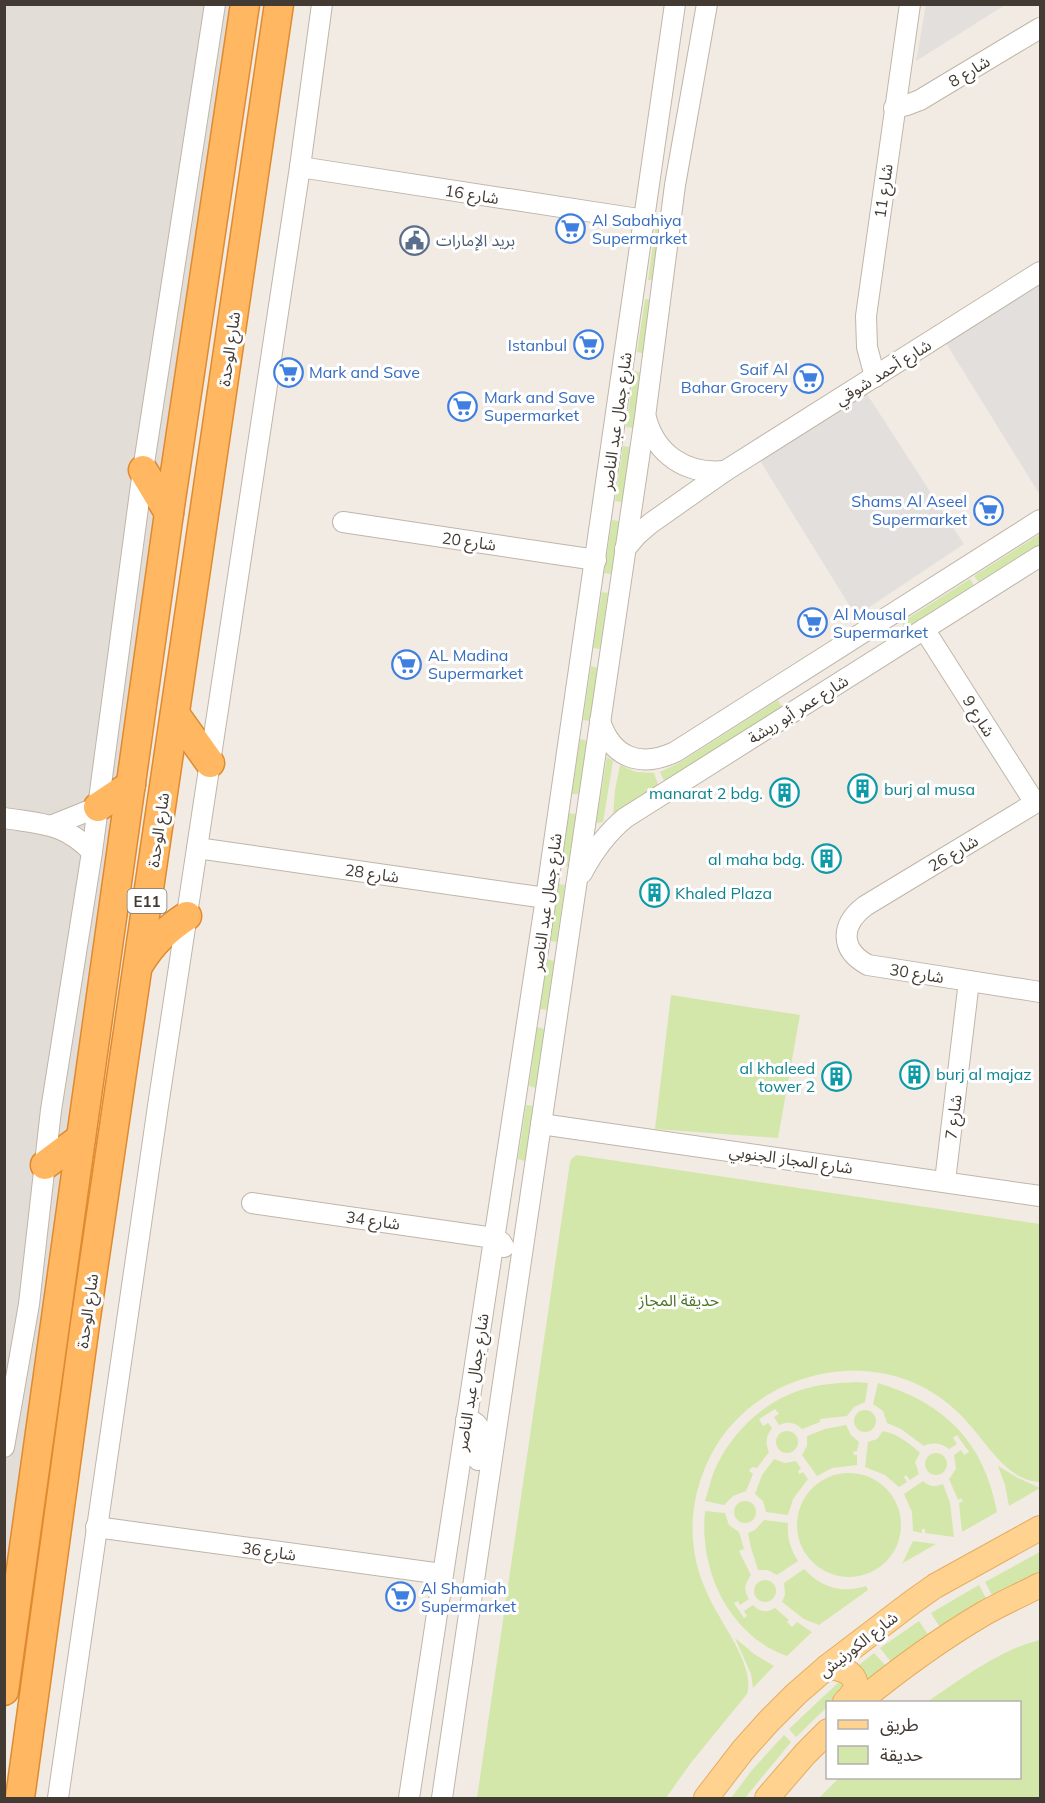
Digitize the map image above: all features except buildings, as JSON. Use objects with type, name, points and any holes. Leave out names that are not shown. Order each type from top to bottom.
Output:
[{"type":"highway","name":"شارع الوحدة","points":[[4,1691],[169,513],[245,4]]},
{"type":"highway","name":"شارع الوحدة","points":[[20,1798],[85,1324],[279,4]]},
{"type":"highway","points":[[143,471],[169,513]]},
{"type":"highway","points":[[175,714],[210,763]]},
{"type":"highway","points":[[98,807],[131,784]]},
{"type":"highway","points":[[138,968],[158,938],[187,916]]},
{"type":"highway","points":[[45,1165],[81,1138]]},
{"type":"main road","name":"شارع الكورنيش","points":[[706,1798],[743,1750],[796,1694],[827,1667],[935,1586],[1041,1528]]},
{"type":"main road","points":[[860,1701],[961,1628],[985,1613],[1041,1585]]},
{"type":"main road","points":[[827,1667],[850,1672],[854,1679],[856,1685],[854,1691],[846,1701]]},
{"type":"main road","points":[[805,1754],[808,1739],[826,1721]]},
{"type":"main road","points":[[767,1798],[826,1733]]},
{"type":"street","points":[[4,1447],[29,1304],[56,1077],[92,852],[143,471],[215,4]]},
{"type":"street","points":[[58,1798],[96,1527],[300,167],[322,4]]},
{"type":"street","name":"شارع جمال عبد الناصر","points":[[409,1798],[546,898],[675,4]]},
{"type":"street","name":"شارع جمال عبد الناصر","points":[[442,1798],[645,417],[675,185],[707,4]]},
{"type":"street","name":"شارع 11","points":[[874,377],[867,347],[866,316],[910,4]]},
{"type":"street","name":"شارع 8","points":[[894,108],[920,100],[1041,28]]},
{"type":"street","points":[[661,97],[668,91],[677,93],[679,97],[671,164],[671,174],[675,185]]},
{"type":"street","name":"شارع 16","points":[[300,167],[645,220]]},
{"type":"street","name":"شارع أحمد شوقي","points":[[625,549],[651,523],[725,471],[1041,272]]},
{"type":"street","points":[[645,417],[659,446],[676,462],[700,471],[725,471]]},
{"type":"street","name":"شارع عمر أبو ريشة","points":[[600,721],[611,744],[621,752],[642,760],[664,757],[675,752],[1041,520]]},
{"type":"street","name":"شارع 20","points":[[343,522],[596,560]]},
{"type":"street","name":"شارع عمر أبو ريشة","points":[[577,883],[592,854],[613,827],[625,818],[1041,556]]},
{"type":"street","points":[[805,705],[800,694],[803,683],[863,647],[872,637],[875,624]]},
{"type":"street","name":"شارع 9","points":[[924,629],[1038,802]]},
{"type":"street","name":"شارع 26","points":[[865,906],[1038,802]]},
{"type":"street","points":[[52,825],[98,807]]},
{"type":"street","points":[[4,818],[52,825],[70,833],[92,852]]},
{"type":"street","name":"شارع 28","points":[[197,848],[546,898]]},
{"type":"street","name":"شارع 30","points":[[865,906],[851,919],[847,927],[848,945],[852,953],[858,960],[868,965],[1041,992]]},
{"type":"street","name":"شارع 7","points":[[945,1181],[969,981]]},
{"type":"street","name":"شارع المجاز الجنوبي","points":[[541,1124],[1041,1196]]},
{"type":"street","name":"شارع 34","points":[[252,1203],[494,1238]]},
{"type":"street","points":[[494,1238],[501,1242],[505,1256],[498,1307],[502,1311],[513,1312]]},
{"type":"street","points":[[466,1420],[473,1420],[481,1429],[476,1488],[479,1496],[485,1502]]},
{"type":"street","name":"شارع 36","points":[[96,1527],[442,1574]]},
{"type":"shaded area","points":[[926,4],[1005,5],[916,61]]},
{"type":"shaded area","points":[[5,5],[234,5],[5,1582]]},
{"type":"shaded area","points":[[1040,281],[1040,495],[944,340]]},
{"type":"shaded area","points":[[865,391],[964,544],[856,616],[757,456]]},
{"type":"green space","points":[[656,223],[661,224],[654,280],[648,280]]},
{"type":"green space","points":[[645,299],[652,300],[644,354],[637,352]]},
{"type":"green space","points":[[634,371],[641,373],[633,428],[626,427]]},
{"type":"green space","points":[[623,446],[630,447],[622,502],[615,501]]},
{"type":"green space","points":[[612,520],[619,521],[611,574],[604,573]]},
{"type":"green space","points":[[1040,534],[1040,545],[980,584],[974,576]]},
{"type":"green space","points":[[970,579],[975,587],[906,631],[902,622]]},
{"type":"green space","points":[[602,592],[608,593],[600,649],[593,648]]},
{"type":"green space","points":[[591,666],[597,668],[590,721],[583,720]]},
{"type":"green space","points":[[778,700],[783,709],[665,783],[660,772],[679,763]]},
{"type":"green space","points":[[580,739],[587,741],[579,794],[572,794]]},
{"type":"green space","points":[[607,757],[613,761],[603,822],[596,823]]},
{"type":"green space","points":[[620,765],[636,772],[654,773],[659,787],[613,816],[615,790]]},
{"type":"green space","points":[[569,813],[576,814],[568,866],[561,865]]},
{"type":"green space","points":[[559,884],[565,885],[557,942],[550,941]]},
{"type":"green space","points":[[547,959],[554,961],[547,1010],[540,1009]]},
{"type":"green space","points":[[671,995],[800,1015],[778,1138],[655,1129]]},
{"type":"green space","points":[[537,1027],[544,1029],[536,1088],[529,1086]]},
{"type":"green space","points":[[526,1105],[533,1106],[525,1161],[518,1159]]},
{"type":"green space","name":"حديقة المجاز","points":[[577,1155],[1040,1224],[1040,1482],[1029,1480],[1008,1469],[953,1407],[913,1382],[881,1373],[847,1371],[814,1376],[783,1387],[754,1404],[730,1427],[711,1455],[703,1472],[694,1507],[693,1543],[701,1578],[713,1606],[742,1657],[748,1683],[747,1694],[690,1764],[666,1798],[477,1798],[570,1162]]},
{"type":"green space","points":[[868,1383],[865,1402],[854,1407],[847,1416],[820,1419],[820,1422],[802,1429],[791,1423],[779,1425],[774,1417],[779,1414],[775,1409],[759,1419],[763,1426],[768,1423],[772,1428],[767,1440],[769,1452],[757,1468],[752,1467],[749,1471],[753,1474],[746,1491],[733,1496],[724,1505],[705,1501],[719,1460],[737,1434],[760,1412],[787,1395],[801,1390],[821,1385]]},
{"type":"green space","points":[[878,1383],[902,1391],[923,1402],[942,1414],[958,1429],[982,1465],[991,1487],[997,1512],[962,1532],[959,1503],[963,1501],[961,1498],[958,1500],[949,1479],[956,1469],[954,1455],[961,1450],[964,1455],[969,1452],[957,1435],[953,1438],[957,1444],[949,1449],[937,1444],[924,1446],[901,1429],[887,1423],[883,1411],[873,1404]]},
{"type":"green space","points":[[865,1410],[873,1413],[876,1421],[873,1429],[865,1432],[857,1429],[854,1421],[857,1413]]},
{"type":"green space","points":[[846,1425],[851,1435],[859,1442],[857,1451],[853,1452],[857,1455],[857,1465],[832,1468],[817,1476],[802,1455],[807,1446],[807,1436],[825,1429]]},
{"type":"green space","points":[[787,1431],[795,1434],[798,1442],[795,1450],[787,1453],[779,1450],[776,1442],[779,1434]]},
{"type":"green space","points":[[883,1431],[903,1439],[920,1453],[915,1462],[919,1474],[910,1480],[906,1475],[904,1477],[907,1482],[899,1487],[885,1475],[865,1467],[868,1442],[877,1439]]},
{"type":"green space","points":[[936,1453],[944,1456],[947,1464],[944,1472],[936,1475],[928,1472],[925,1464],[928,1456]]},
{"type":"green space","points":[[774,1459],[785,1463],[796,1461],[801,1469],[798,1471],[799,1474],[803,1472],[808,1479],[793,1499],[788,1515],[766,1512],[763,1501],[755,1494],[762,1475]]},
{"type":"green space","points":[[998,1466],[1018,1478],[1040,1488],[1009,1506]]},
{"type":"green space","points":[[849,1473],[869,1477],[886,1488],[897,1505],[901,1525],[897,1545],[886,1562],[869,1573],[849,1577],[829,1573],[812,1562],[801,1545],[797,1525],[801,1505],[812,1488],[829,1477]]},
{"type":"green space","points":[[923,1481],[932,1486],[943,1484],[950,1503],[954,1537],[925,1533],[925,1529],[922,1529],[922,1533],[913,1531],[912,1512],[904,1494]]},
{"type":"green space","points":[[745,1501],[753,1504],[756,1512],[753,1520],[745,1523],[737,1520],[734,1512],[737,1504]]},
{"type":"green space","points":[[705,1511],[725,1513],[729,1525],[739,1532],[744,1549],[739,1551],[751,1575],[746,1587],[749,1599],[740,1605],[738,1601],[734,1603],[744,1618],[747,1616],[744,1611],[753,1605],[763,1611],[775,1608],[789,1620],[787,1622],[792,1627],[797,1622],[812,1632],[787,1656],[766,1646],[748,1633],[722,1598],[707,1556],[704,1533]]},
{"type":"green space","points":[[764,1520],[788,1523],[790,1543],[798,1561],[777,1575],[768,1570],[758,1570],[751,1548],[748,1533],[755,1530]]},
{"type":"green space","points":[[913,1541],[936,1544],[902,1563]]},
{"type":"green space","points":[[1040,1552],[1040,1575],[994,1599],[985,1582]]},
{"type":"green space","points":[[804,1569],[817,1580],[832,1587],[848,1589],[866,1586],[868,1590],[819,1625],[804,1619],[782,1602],[785,1595],[784,1583]]},
{"type":"green space","points":[[765,1580],[773,1583],[776,1591],[773,1599],[765,1602],[757,1599],[754,1591],[757,1583]]},
{"type":"green space","points":[[979,1585],[988,1602],[941,1629],[931,1613]]},
{"type":"green space","points":[[919,1621],[929,1636],[892,1663],[880,1648]]},
{"type":"green space","points":[[735,1638],[754,1654],[774,1666],[753,1688],[751,1674]]},
{"type":"green space","points":[[1040,1640],[1040,1798],[819,1798],[838,1779],[1021,1779],[1021,1701],[928,1701],[996,1658]]},
{"type":"green space","points":[[874,1653],[887,1667],[869,1682],[859,1665]]},
{"type":"green space","points":[[841,1680],[847,1689],[834,1701],[826,1701],[826,1708],[796,1737],[789,1729]]},
{"type":"green space","points":[[784,1735],[791,1742],[745,1798],[731,1798],[752,1770]]},
{"type":"place","name":"Al Sabahiya Supermarket","points":[[571,229]]},
{"type":"place","name":"بريد الإمارات","points":[[415,240]]},
{"type":"place","name":"Istanbul","points":[[588,345]]},
{"type":"place","name":"Mark and Save","points":[[288,372]]},
{"type":"place","name":"Saif Al Bahar Grocery","points":[[809,378]]},
{"type":"place","name":"Mark and Save Supermarket","points":[[463,406]]},
{"type":"place","name":"Shams Al Aseel Supermarket","points":[[988,510]]},
{"type":"place","name":"Al Mousal Supermarket","points":[[812,623]]},
{"type":"place","name":"AL Madina Supermarket","points":[[407,664]]},
{"type":"place","name":"burj al musa","points":[[863,789]]},
{"type":"place","name":"manarat 2 bdg.","points":[[784,793]]},
{"type":"place","name":"al maha bdg.","points":[[826,859]]},
{"type":"place","name":"Khaled Plaza","points":[[654,893]]},
{"type":"place","name":"burj al majaz","points":[[915,1074]]},
{"type":"place","name":"al khaleed tower 2","points":[[836,1077]]},
{"type":"place","name":"Al Shamiah Supermarket","points":[[400,1597]]}]
